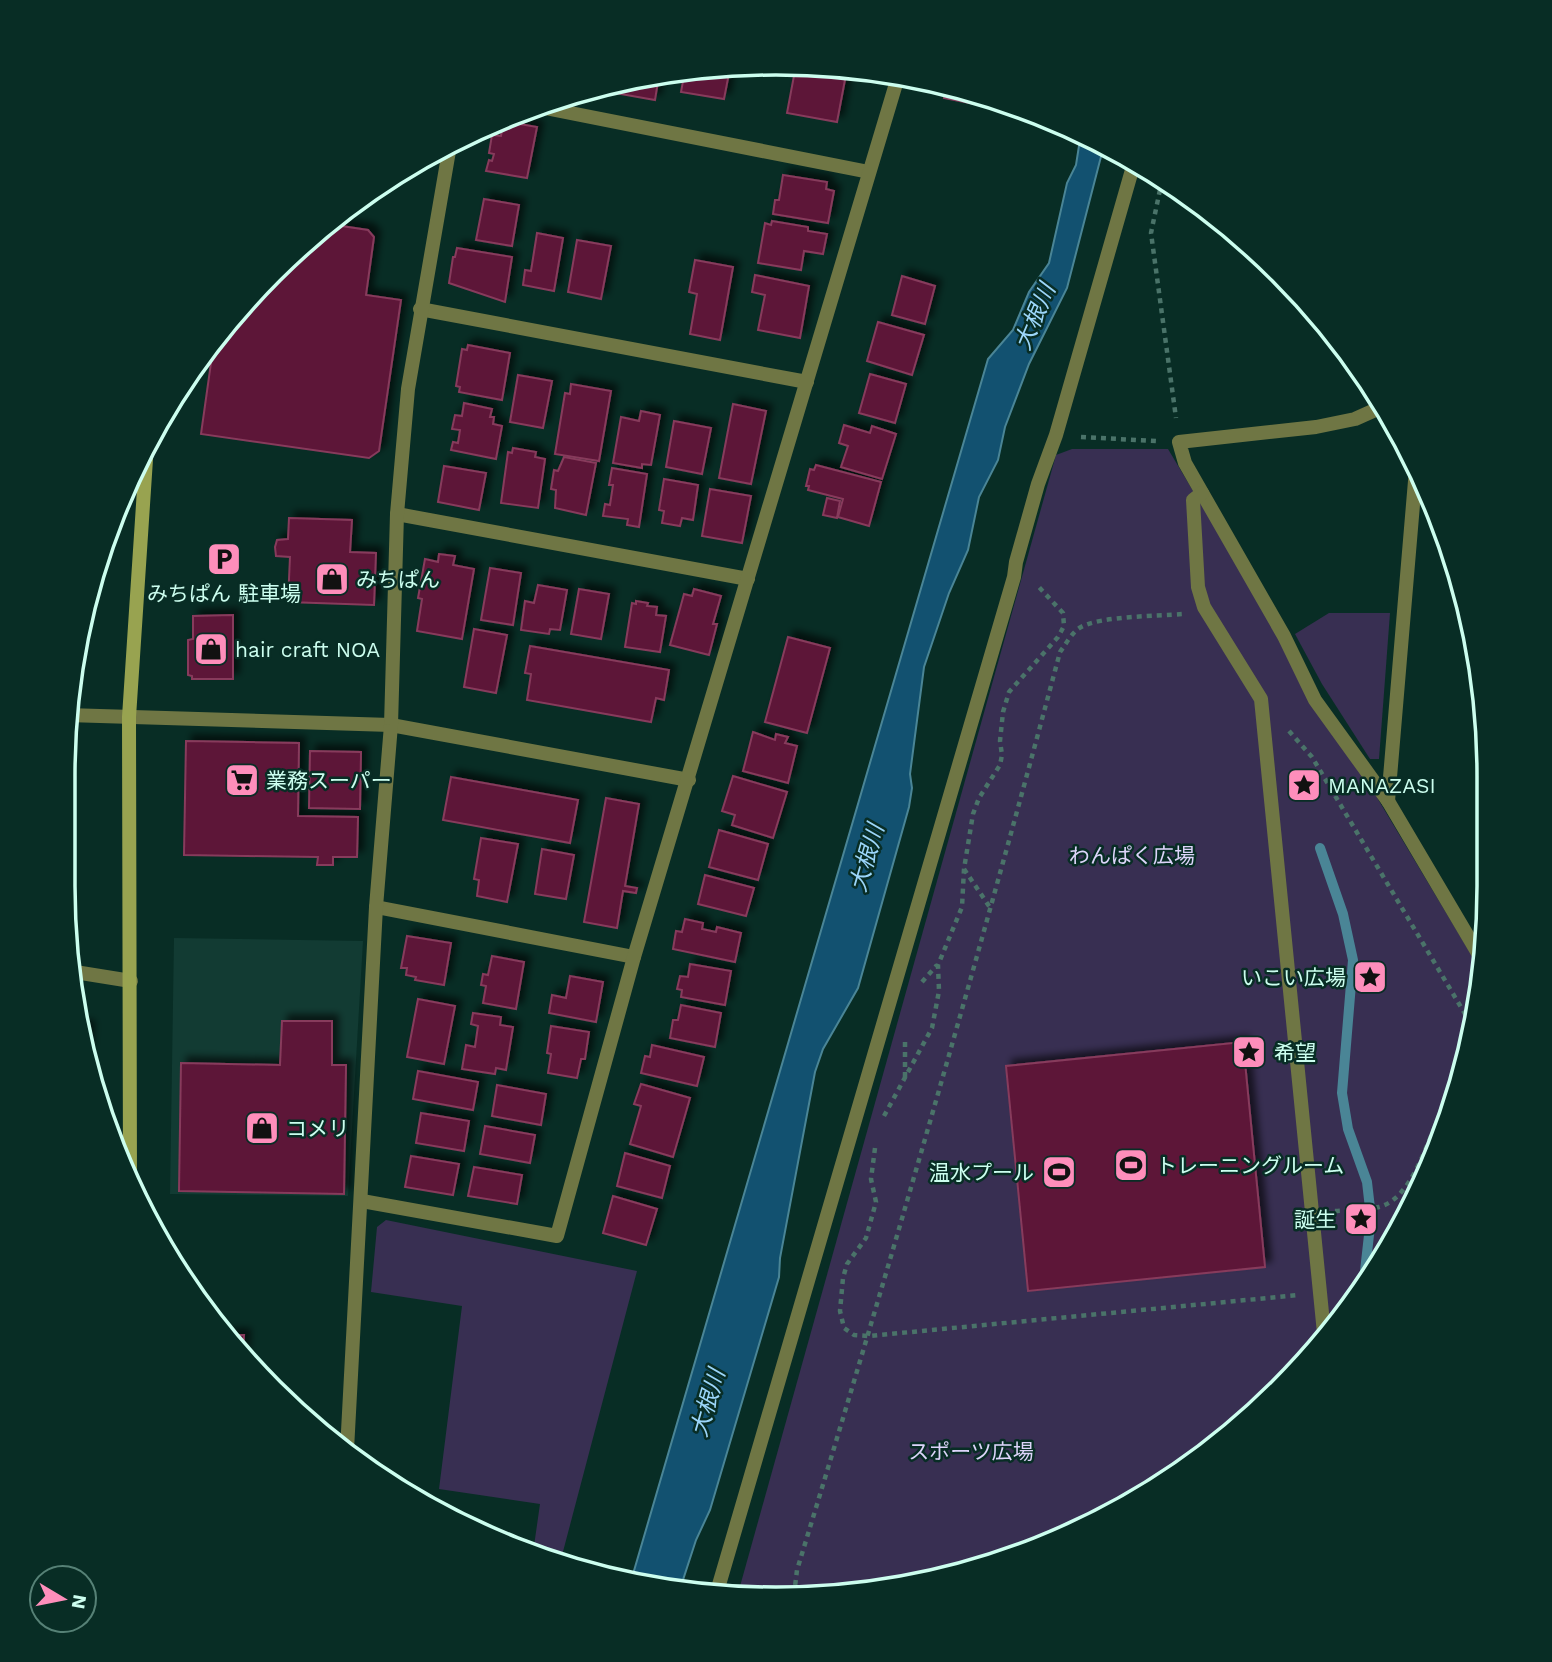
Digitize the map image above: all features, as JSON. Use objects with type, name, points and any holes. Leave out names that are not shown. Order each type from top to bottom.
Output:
[{"type":"street","points":[[362,1201],[557,1236],[634,957],[895,86]]},
{"type":"street","points":[[557,110],[869,172]]},
{"type":"street","points":[[348,1441],[376,907],[391,726],[397,514],[408,389],[448,158]]},
{"type":"street","points":[[719,1584],[1014,578],[1038,484],[1056,435],[1131,172]]},
{"type":"street","points":[[420,309],[807,382]]},
{"type":"street","points":[[1372,409],[1355,419],[1316,427],[1179,442],[1185,463],[1284,636],[1315,700],[1388,801],[1474,946]]},
{"type":"street","points":[[130,1156],[129,717],[145,472]]},
{"type":"street","points":[[1388,801],[1414,489]]},
{"type":"street","points":[[1202,493],[1193,500],[1198,587],[1204,607],[1261,699],[1323,1324]]},
{"type":"street","points":[[397,514],[748,579]]},
{"type":"street","points":[[78,715],[391,726],[689,780]]},
{"type":"street","points":[[376,907],[634,957]]},
{"type":"street","points":[[81,973],[131,981]]},
{"type":"path","points":[[1056,435],[1179,442],[1151,233],[1160,190]]},
{"type":"path","points":[[879,1124],[932,1028],[939,991],[938,965],[960,917],[973,814],[1003,755],[1000,741],[1003,712],[1009,692],[1061,631],[1065,619],[1063,613],[1016,562]]},
{"type":"path","points":[[795,1586],[797,1570],[869,1336],[991,909],[1060,652],[1081,627],[1101,622],[1183,614],[1204,607]]},
{"type":"path","points":[[1061,631],[1070,637]]},
{"type":"path","points":[[1261,699],[1312,757],[1465,1013]]},
{"type":"path","points":[[964,869],[991,909]]},
{"type":"path","points":[[875,1146],[871,1179],[876,1202],[866,1238],[847,1264],[843,1278],[840,1311],[844,1328],[854,1335],[869,1336],[1321,1293]]},
{"type":"path","points":[[1362,1209],[1387,1204],[1405,1188],[1416,1170]]},
{"type":"shaded area","points":[[174,938],[363,941],[348,1196],[170,1194]]},
{"type":"green space","points":[[1072,449],[1168,449],[1473,957],[1453,1067],[1423,1154],[1383,1236],[1359,1275],[1332,1313],[1272,1382],[1203,1442],[1126,1493],[1086,1514],[1001,1550],[957,1563],[867,1581],[776,1587],[740,1585],[1056,455]]},
{"type":"green space","points":[[1329,613],[1390,613],[1379,759],[1370,759],[1322,684],[1295,634]]},
{"type":"green space","points":[[386,1220],[637,1271],[563,1553],[534,1543],[540,1504],[439,1489],[462,1306],[371,1292],[377,1227]]},
{"type":"water","name":"大根川","points":[[1079,145],[1101,156],[1067,288],[1029,364],[1005,427],[998,460],[979,497],[968,550],[949,593],[924,667],[910,774],[912,788],[909,807],[858,988],[823,1049],[815,1072],[780,1258],[779,1277],[710,1510],[696,1540],[683,1581],[634,1572],[988,359],[1013,330],[1029,292],[1049,263],[1067,183],[1076,165]]},
{"type":"building","points":[[794,76],[845,79],[837,122],[787,113]]},
{"type":"building","points":[[728,77],[724,99],[681,92],[683,81]]},
{"type":"building","points":[[657,86],[655,100],[619,94]]},
{"type":"building","points":[[944,96],[972,104],[944,98]]},
{"type":"building","points":[[520,124],[537,127],[527,178],[486,171],[494,154],[489,153],[492,136],[501,136],[502,132]]},
{"type":"building","points":[[783,175],[827,182],[826,189],[834,191],[828,223],[773,214],[775,200],[779,200]]},
{"type":"building","points":[[484,199],[519,205],[512,246],[476,240]]},
{"type":"building","points":[[772,221],[808,227],[808,231],[827,234],[823,254],[804,251],[801,270],[758,263],[765,223],[771,225]]},
{"type":"building","points":[[342,226],[368,230],[374,237],[366,295],[401,300],[379,451],[369,458],[201,434],[211,363],[249,314],[280,280]]},
{"type":"building","points":[[537,233],[563,238],[554,291],[523,285],[525,270],[531,271]]},
{"type":"building","points":[[577,240],[611,246],[601,299],[568,292]]},
{"type":"building","points":[[457,248],[512,257],[505,302],[449,283]]},
{"type":"building","points":[[695,260],[733,267],[720,340],[690,334],[697,294],[689,292]]},
{"type":"building","points":[[755,275],[809,286],[800,338],[758,330],[765,295],[752,292]]},
{"type":"building","points":[[902,276],[935,286],[925,324],[892,315]]},
{"type":"building","points":[[878,322],[924,335],[912,375],[867,361]]},
{"type":"building","points":[[468,345],[510,353],[502,400],[459,392],[460,387],[456,386],[462,349],[467,350]]},
{"type":"building","points":[[870,374],[906,384],[895,423],[859,413]]},
{"type":"building","points":[[518,375],[552,381],[543,428],[510,422]]},
{"type":"building","points":[[571,384],[611,391],[599,461],[555,454],[565,393],[570,394]]},
{"type":"building","points":[[464,403],[492,409],[490,417],[494,417],[493,424],[502,426],[496,459],[451,450],[453,442],[458,443],[460,430],[452,429],[455,415],[462,416]]},
{"type":"building","points":[[733,404],[766,411],[751,484],[719,478]]},
{"type":"building","points":[[641,411],[660,415],[651,465],[642,464],[642,468],[613,463],[621,417],[639,421]]},
{"type":"building","points":[[674,421],[711,428],[702,474],[666,467]]},
{"type":"building","points":[[844,425],[870,433],[872,426],[896,434],[882,479],[841,467],[848,446],[839,443]]},
{"type":"building","points":[[513,448],[536,452],[535,457],[545,459],[538,508],[501,503],[508,452],[512,453]]},
{"type":"building","points":[[564,457],[596,463],[586,515],[555,508],[556,490],[551,489],[554,470],[558,471]]},
{"type":"building","points":[[816,465],[881,482],[869,526],[838,517],[843,499],[808,490],[809,486],[806,486],[810,469],[814,470]]},
{"type":"building","points":[[444,466],[486,473],[479,510],[438,502]]},
{"type":"building","points":[[612,468],[647,474],[639,527],[627,525],[628,519],[603,516],[605,504],[610,505]]},
{"type":"building","points":[[664,479],[698,485],[693,520],[682,518],[680,526],[662,523],[664,511],[659,510]]},
{"type":"building","points":[[710,489],[751,496],[742,543],[702,536]]},
{"type":"building","points":[[827,498],[840,501],[837,518],[823,515]]},
{"type":"building","name":"みちぱん","points":[[289,518],[352,520],[350,552],[376,553],[374,605],[288,602],[290,557],[276,556],[275,547],[277,540],[288,539]]},
{"type":"building","points":[[439,554],[455,556],[453,565],[474,569],[462,639],[417,631],[422,599],[418,598],[425,559],[438,562]]},
{"type":"building","points":[[490,568],[521,573],[513,625],[481,620]]},
{"type":"building","points":[[538,585],[567,590],[560,630],[550,629],[549,634],[521,630],[525,601],[534,603]]},
{"type":"building","points":[[579,589],[609,594],[601,639],[571,634]]},
{"type":"building","points":[[694,589],[721,596],[713,624],[717,624],[709,655],[670,645],[684,594],[692,596]]},
{"type":"building","points":[[636,601],[657,607],[656,615],[666,616],[660,652],[625,647],[632,603],[636,604]]},
{"type":"building","name":"hair craft NOA","points":[[233,615],[233,679],[192,679],[192,676],[188,675],[188,640],[193,639],[193,616]]},
{"type":"building","points":[[474,629],[507,635],[496,693],[464,687]]},
{"type":"building","points":[[788,637],[830,648],[807,733],[765,722]]},
{"type":"building","points":[[530,646],[669,670],[664,700],[656,698],[651,722],[527,700],[531,674],[525,673]]},
{"type":"building","points":[[753,732],[775,740],[776,734],[788,737],[785,743],[797,746],[788,783],[743,771]]},
{"type":"building","name":"業務スーパー","points":[[186,741],[299,743],[298,816],[358,817],[357,857],[333,857],[333,865],[317,865],[318,857],[184,855]]},
{"type":"building","points":[[310,751],[361,752],[360,809],[309,808]]},
{"type":"building","points":[[733,776],[787,792],[773,838],[732,825],[735,815],[722,811]]},
{"type":"building","points":[[451,777],[578,800],[570,843],[443,820]]},
{"type":"building","points":[[606,798],[639,804],[625,886],[637,888],[636,893],[623,891],[617,928],[584,922]]},
{"type":"building","points":[[719,830],[768,844],[758,880],[709,867]]},
{"type":"building","points":[[481,838],[518,844],[507,902],[477,896],[479,880],[474,879]]},
{"type":"building","points":[[542,849],[574,855],[566,899],[535,894]]},
{"type":"building","points":[[705,875],[754,888],[746,916],[698,904]]},
{"type":"building","points":[[685,919],[703,923],[702,929],[716,932],[717,927],[741,933],[735,962],[673,949],[676,931],[682,932]]},
{"type":"building","points":[[407,936],[451,943],[444,985],[415,980],[416,977],[406,975],[407,968],[401,968]]},
{"type":"building","points":[[492,956],[524,962],[516,1009],[483,1003],[486,986],[481,985],[483,974],[488,975]]},
{"type":"building","points":[[690,964],[731,971],[725,1005],[681,997],[682,990],[677,989],[680,976],[688,977]]},
{"type":"building","points":[[570,976],[603,982],[596,1022],[549,1013],[552,995],[566,998]]},
{"type":"building","points":[[418,999],[455,1006],[444,1064],[407,1057]]},
{"type":"building","points":[[681,1005],[721,1013],[715,1047],[670,1038],[673,1020],[678,1020]]},
{"type":"building","points":[[473,1013],[501,1017],[500,1025],[513,1027],[506,1070],[496,1068],[495,1074],[462,1069],[466,1045],[475,1047],[478,1026],[471,1024]]},
{"type":"building","name":"コメリ","points":[[282,1021],[332,1021],[332,1065],[346,1065],[344,1194],[179,1191],[181,1063],[280,1065]]},
{"type":"building","points":[[551,1026],[589,1032],[585,1059],[581,1059],[577,1078],[548,1073],[551,1054],[547,1053]]},
{"type":"building","points":[[1243,1042],[1265,1267],[1028,1291],[1006,1066]]},
{"type":"building","points":[[652,1045],[704,1057],[697,1086],[641,1073],[645,1056],[650,1057]]},
{"type":"building","points":[[418,1071],[478,1082],[473,1110],[413,1099]]},
{"type":"building","points":[[641,1084],[690,1098],[673,1157],[630,1144],[641,1106],[634,1104]]},
{"type":"building","points":[[497,1085],[546,1094],[541,1125],[492,1116]]},
{"type":"building","points":[[421,1113],[469,1121],[464,1151],[416,1143]]},
{"type":"building","points":[[485,1126],[535,1135],[530,1163],[480,1154]]},
{"type":"building","points":[[625,1153],[670,1166],[662,1198],[617,1186]]},
{"type":"building","points":[[411,1156],[459,1164],[453,1195],[405,1187]]},
{"type":"building","points":[[474,1167],[522,1175],[517,1204],[468,1196]]},
{"type":"building","points":[[613,1196],[657,1209],[646,1245],[603,1233]]},
{"type":"waterway","points":[[1320,848],[1343,914],[1353,960],[1342,1093],[1348,1129],[1367,1182],[1371,1217],[1366,1264]]},
{"type":"place","name":"みちぱん 駐車場","points":[[224,559]]},
{"type":"place","name":"みちぱん","points":[[332,579]]},
{"type":"place","name":"hair craft NOA","points":[[211,649]]},
{"type":"place","name":"業務スーパー","points":[[242,780]]},
{"type":"place","name":"MANAZASI","points":[[1304,785]]},
{"type":"place","name":"いこい広場","points":[[1370,977]]},
{"type":"place","name":"希望","points":[[1249,1052]]},
{"type":"place","name":"コメリ","points":[[262,1128]]},
{"type":"place","name":"トレーニングルーム","points":[[1131,1165]]},
{"type":"place","name":"温水プール","points":[[1059,1172]]},
{"type":"place","name":"誕生","points":[[1361,1219]]},
{"type":"park label","name":"わんぱく広場","points":[[1132,855]]},
{"type":"park label","name":"スポーツ広場","points":[[971,1451]]}]
